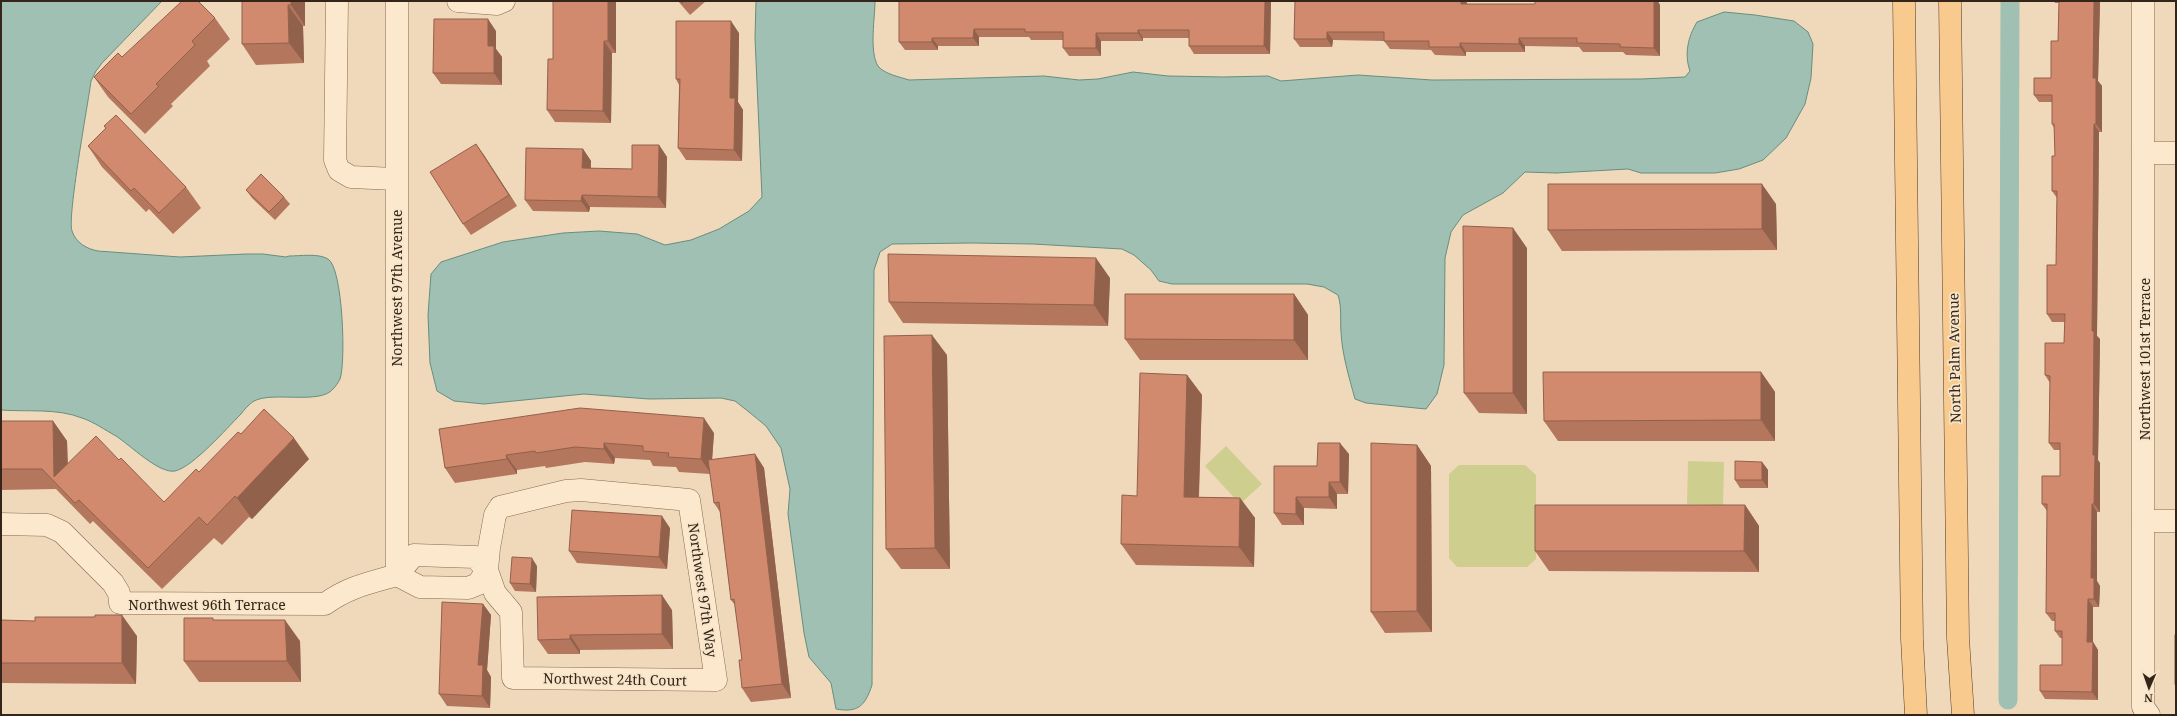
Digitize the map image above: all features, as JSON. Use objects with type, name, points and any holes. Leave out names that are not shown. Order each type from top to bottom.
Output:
[{"type":"main road","points":[[1904,1],[1912,639],[1916,715]]},
{"type":"main road","name":"North Palm Avenue","points":[[1950,1],[1958,638],[1963,715]]},
{"type":"street","points":[[336,1],[335,160],[339,170],[351,177],[395,178]]},
{"type":"street","name":"Northwest 97th Avenue","points":[[397,1],[395,178],[397,575]]},
{"type":"street","points":[[458,1],[497,4],[504,1]]},
{"type":"street","name":"Northwest 101st Terrace","points":[[2143,1],[2143,707],[2149,715]]},
{"type":"street","points":[[2144,153],[2176,153]]},
{"type":"street","name":"Northwest 97th Way","points":[[487,570],[488,548],[495,516],[500,507],[566,491],[581,490],[689,500],[716,680]]},
{"type":"street","points":[[2144,521],[2176,521]]},
{"type":"street","name":"Northwest 96th Terrace","points":[[1,524],[46,524],[62,532],[113,583],[119,594],[120,603],[325,604],[342,592],[357,586],[397,575]]},
{"type":"street","points":[[414,555],[475,556],[487,570],[478,584],[468,588],[420,587],[397,575],[414,555]]},
{"type":"street","name":"Northwest 24th Court","points":[[487,570],[495,593],[511,612],[514,678],[716,680]]},
{"type":"green space","points":[[1226,446],[1262,484],[1240,504],[1205,466]]},
{"type":"green space","points":[[1688,461],[1724,462],[1723,505],[1687,504]]},
{"type":"green space","points":[[1459,465],[1525,465],[1536,475],[1536,559],[1527,567],[1457,567],[1449,558],[1449,474]]},
{"type":"shaded area","points":[[1,1],[162,1],[102,63],[91,81],[72,205],[72,231],[76,239],[82,245],[98,251],[180,257],[246,254],[263,254],[286,257],[314,255],[328,259],[333,266],[337,279],[343,336],[342,370],[340,379],[333,389],[327,394],[318,396],[273,397],[262,398],[254,401],[248,405],[219,437],[200,455],[182,468],[175,471],[168,471],[153,464],[116,436],[82,418],[52,412],[1,410]]},
{"type":"shaded area","points":[[756,1],[875,1],[873,44],[875,60],[878,66],[884,71],[909,80],[1044,76],[1079,80],[1098,79],[1133,72],[1168,76],[1268,76],[1281,81],[1358,75],[1432,80],[1641,79],[1685,77],[1690,71],[1687,58],[1689,40],[1697,22],[1724,12],[1794,21],[1808,32],[1813,44],[1811,78],[1805,104],[1786,138],[1763,160],[1739,169],[1715,173],[1641,173],[1628,169],[1556,173],[1525,172],[1503,193],[1463,215],[1451,232],[1445,258],[1444,365],[1437,394],[1426,409],[1366,403],[1355,399],[1343,349],[1338,295],[1324,287],[1307,284],[1172,284],[1159,281],[1151,270],[1134,255],[1122,249],[1033,244],[971,243],[892,244],[880,252],[874,270],[872,685],[867,698],[860,706],[855,709],[844,710],[836,709],[831,683],[809,657],[804,633],[788,514],[790,489],[781,448],[766,426],[735,401],[721,398],[649,399],[584,394],[484,404],[454,401],[437,391],[430,363],[428,315],[431,274],[441,262],[503,242],[563,233],[599,231],[637,234],[665,245],[691,240],[719,229],[749,211],[762,197],[755,38]]},
{"type":"building","points":[[182,1],[198,1],[215,18],[192,41],[195,45],[156,84],[159,86],[131,114],[94,77],[118,53],[122,57]]},
{"type":"building","points":[[242,1],[291,1],[291,5],[288,5],[289,43],[242,44]]},
{"type":"building","points":[[553,1],[608,1],[608,41],[604,41],[603,111],[547,110],[548,59],[553,59]]},
{"type":"building","points":[[899,1],[1265,1],[1264,46],[1189,46],[1189,30],[1138,30],[1138,33],[1096,33],[1096,48],[1063,48],[1063,32],[1025,32],[1025,29],[974,29],[973,38],[932,38],[932,42],[899,42]]},
{"type":"building","points":[[1295,1],[1461,1],[1461,4],[1535,4],[1535,1],[1654,1],[1654,48],[1620,47],[1620,44],[1577,43],[1577,38],[1519,38],[1519,44],[1460,43],[1460,47],[1429,47],[1429,41],[1384,41],[1384,32],[1327,32],[1327,39],[1294,39]]},
{"type":"building","points":[[2059,1],[2094,1],[2093,78],[2096,78],[2096,124],[2094,124],[2092,331],[2094,331],[2093,455],[2095,455],[2094,504],[2092,504],[2091,578],[2094,578],[2094,599],[2088,599],[2087,642],[2093,642],[2092,692],[2040,691],[2040,665],[2062,665],[2062,631],[2055,631],[2055,613],[2046,613],[2047,504],[2042,504],[2042,476],[2060,476],[2060,443],[2049,443],[2050,376],[2045,375],[2045,343],[2064,343],[2065,314],[2047,314],[2047,265],[2056,265],[2057,191],[2052,191],[2052,156],[2055,156],[2054,124],[2052,124],[2052,95],[2034,95],[2034,78],[2051,78],[2051,41],[2058,41]]},
{"type":"building","points":[[434,19],[488,19],[488,46],[494,46],[494,73],[433,73]]},
{"type":"building","points":[[676,21],[731,21],[730,98],[735,98],[734,150],[678,148],[680,79],[676,79]]},
{"type":"building","points":[[116,115],[186,187],[159,213],[134,188],[131,191],[88,146],[106,128],[104,126]]},
{"type":"building","points":[[476,144],[509,195],[463,224],[430,172]]},
{"type":"building","points":[[632,145],[659,145],[658,197],[582,195],[581,201],[525,200],[526,148],[583,149],[582,168],[632,169]]},
{"type":"building","points":[[261,174],[284,197],[269,212],[246,190]]},
{"type":"building","points":[[1548,184],[1762,184],[1762,229],[1548,230]]},
{"type":"building","points":[[1463,226],[1513,228],[1513,393],[1464,393]]},
{"type":"building","points":[[888,254],[1096,258],[1094,305],[889,302]]},
{"type":"building","points":[[1125,294],[1294,294],[1294,340],[1125,339]]},
{"type":"building","points":[[932,335],[935,548],[886,549],[884,336]]},
{"type":"building","points":[[1543,372],[1761,372],[1761,420],[1544,421]]},
{"type":"building","points":[[1140,373],[1187,375],[1184,497],[1240,498],[1239,547],[1121,544],[1122,495],[1137,496]]},
{"type":"building","points":[[580,408],[704,418],[701,459],[668,457],[669,453],[643,451],[643,446],[604,443],[604,449],[575,447],[536,453],[535,451],[506,455],[507,459],[445,468],[439,429]]},
{"type":"building","points":[[264,409],[294,438],[237,498],[235,496],[207,525],[199,517],[148,568],[79,500],[75,503],[42,469],[1,469],[1,421],[53,421],[54,477],[96,436],[119,460],[121,458],[164,502],[196,469],[199,472],[238,432],[241,434]]},
{"type":"building","points":[[1318,443],[1340,443],[1340,482],[1329,482],[1329,497],[1296,497],[1296,514],[1274,513],[1274,466],[1317,466]]},
{"type":"building","points":[[1371,443],[1417,445],[1417,611],[1371,612]]},
{"type":"building","points":[[755,454],[782,684],[742,688],[739,660],[742,660],[734,599],[731,600],[719,502],[714,503],[708,460]]},
{"type":"building","points":[[1735,461],[1762,462],[1762,480],[1735,480]]},
{"type":"building","points":[[1535,505],[1745,505],[1744,551],[1535,551]]},
{"type":"building","points":[[572,510],[662,516],[659,557],[569,551]]},
{"type":"building","points":[[512,557],[532,558],[530,584],[510,583]]},
{"type":"building","points":[[662,595],[662,634],[570,635],[570,639],[538,640],[537,597]]},
{"type":"building","points":[[442,602],[483,604],[478,665],[483,665],[482,696],[439,694]]},
{"type":"building","points":[[95,615],[122,615],[122,663],[1,663],[1,620],[35,621],[35,617],[95,617]]},
{"type":"building","points":[[184,618],[213,618],[213,620],[285,620],[287,661],[184,661]]},
{"type":"building","points":[[2176,635],[2176,684],[2175,684]]},
{"type":"waterway","points":[[2008,700],[2010,1]]}]
